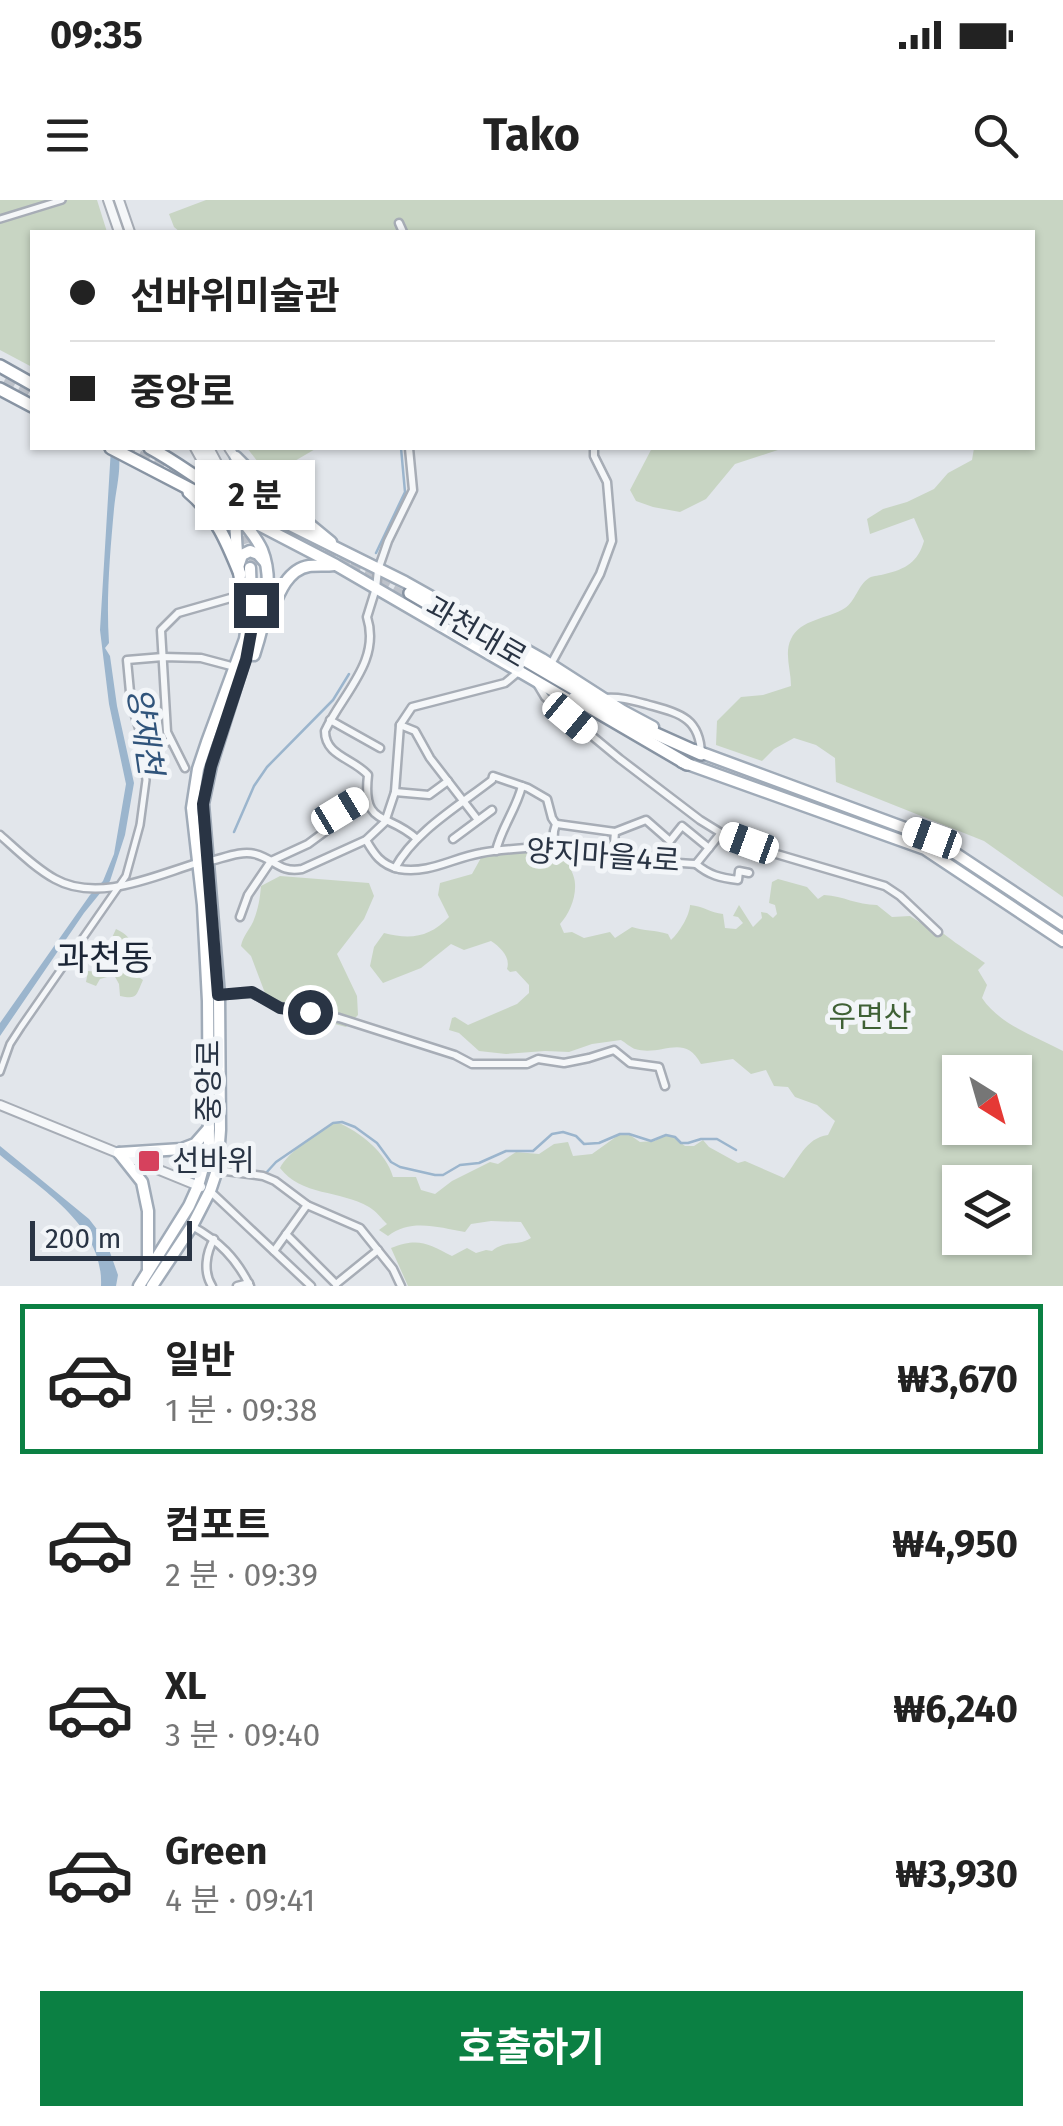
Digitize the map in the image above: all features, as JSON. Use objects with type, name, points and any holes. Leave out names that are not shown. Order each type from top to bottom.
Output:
[{"type":"highway","points":[[1,378],[30,384]]},
{"type":"highway","points":[[1,378],[30,404]]},
{"type":"highway","points":[[115,450],[236,513]]},
{"type":"highway","points":[[154,450],[230,500],[256,510]]},
{"type":"highway","points":[[178,483],[214,518],[250,568]]},
{"type":"highway","name":"과천대로","points":[[687,764],[409,596],[636,725],[702,754]]},
{"type":"main road","points":[[232,452],[275,496],[338,550]]},
{"type":"main road","points":[[230,500],[260,545],[242,595],[240,632],[232,666],[234,683]]},
{"type":"main road","points":[[236,513],[256,510],[404,582],[702,754],[932,838],[1063,925]]},
{"type":"main road","points":[[236,513],[336,565],[672,758],[925,849],[1063,941]]},
{"type":"main road","points":[[236,513],[234,539],[266,601],[258,641]]},
{"type":"main road","points":[[234,683],[251,662],[284,584],[292,574],[310,566],[336,565]]},
{"type":"main road","name":"중앙로","points":[[138,1286],[189,1206],[209,1146],[202,819],[206,788],[234,683],[254,627],[257,594],[250,568]]},
{"type":"main road","name":"중앙로","points":[[152,1286],[192,1226],[217,1170],[218,995],[212,904],[202,863]]},
{"type":"main road","points":[[119,1153],[182,1149],[195,1144],[210,1128]]},
{"type":"main road","points":[[119,1153],[142,1182],[148,1211],[148,1272]]},
{"type":"street","points":[[0,219],[62,200]]},
{"type":"street","points":[[108,200],[118,230]]},
{"type":"street","points":[[119,200],[129,230]]},
{"type":"street","points":[[399,224],[402,230]]},
{"type":"street","points":[[203,450],[214,480],[230,500],[245,483],[232,452]]},
{"type":"street","points":[[204,450],[214,464]]},
{"type":"street","points":[[409,450],[413,490],[378,570],[368,616],[370,647],[364,667],[330,720],[325,741],[331,750],[368,775],[366,795],[370,809],[385,822],[406,828],[417,839]]},
{"type":"street","points":[[550,664],[600,574],[612,541],[607,482],[594,450]]},
{"type":"street","points":[[214,480],[234,490],[242,488]]},
{"type":"street","points":[[184,768],[167,732],[161,630],[178,613],[242,595]]},
{"type":"street","points":[[146,750],[131,703],[126,660],[201,658],[232,666]]},
{"type":"street","points":[[1,838],[51,877],[76,887],[119,886],[238,854],[254,853],[291,871],[302,868],[366,840],[385,822],[395,792],[400,725],[412,707],[505,683],[517,673],[524,674]]},
{"type":"street","points":[[536,681],[545,697],[620,759],[721,833],[884,886],[938,932]]},
{"type":"street","points":[[604,698],[618,697],[687,718],[700,736],[702,754]]},
{"type":"street","points":[[330,720],[380,748]]},
{"type":"street","points":[[400,725],[416,730],[430,758],[478,820]]},
{"type":"street","points":[[0,1072],[21,1026],[119,886],[138,841],[146,780],[143,756],[146,750],[170,741]]},
{"type":"street","points":[[366,840],[374,855],[395,868],[417,839],[493,776],[546,799],[556,824],[615,832],[646,820],[670,840],[682,826],[709,848]]},
{"type":"street","points":[[395,792],[429,796],[448,781]]},
{"type":"street","points":[[496,851],[499,834],[514,812],[522,786]]},
{"type":"street","points":[[240,916],[248,895],[271,861],[308,844],[327,830],[340,811],[366,795]]},
{"type":"street","points":[[453,839],[492,810]]},
{"type":"street","points":[[553,849],[556,824]]},
{"type":"street","points":[[613,854],[615,832]]},
{"type":"street","name":"양지마을4로","points":[[395,868],[434,869],[496,851],[553,849],[696,864],[721,833]]},
{"type":"street","points":[[696,864],[707,874],[724,878],[738,880],[740,871],[749,873]]},
{"type":"street","points":[[218,995],[252,992],[280,1008],[339,1018],[454,1054],[472,1064],[527,1064],[538,1059],[564,1063],[614,1050],[630,1063],[659,1067],[665,1086]]},
{"type":"street","points":[[0,1105],[210,1191],[310,1286]]},
{"type":"street","points":[[217,1170],[275,1180],[306,1204],[360,1228],[393,1269],[401,1286]]},
{"type":"street","points":[[274,1250],[306,1204]]},
{"type":"street","points":[[192,1226],[214,1239],[236,1260],[250,1284],[237,1286]]},
{"type":"street","points":[[286,1234],[335,1285],[378,1250]]},
{"type":"street","points":[[212,1286],[206,1254],[214,1239]]},
{"type":"green space","points":[[0,200],[97,200],[106,230],[30,230],[30,366],[0,350]]},
{"type":"green space","points":[[206,200],[1063,200],[1063,897],[984,841],[836,782],[835,758],[816,745],[794,738],[762,761],[716,745],[717,721],[741,697],[791,686],[788,650],[795,632],[845,608],[869,578],[905,567],[915,559],[924,541],[914,518],[870,534],[867,519],[934,489],[948,473],[972,460],[974,450],[1035,450],[1035,230],[178,230],[169,214]]},
{"type":"green space","points":[[249,450],[314,450],[269,476]]},
{"type":"green space","points":[[651,450],[778,450],[735,464],[706,499],[680,512],[636,501],[630,490]]},
{"type":"green space","name":"우면산","points":[[565,854],[575,889],[571,906],[560,924],[564,933],[584,938],[610,932],[615,938],[632,927],[668,934],[671,940],[684,924],[690,905],[723,914],[725,928],[736,929],[743,923],[733,916],[739,905],[753,927],[762,918],[761,912],[773,918],[777,914],[775,905],[769,903],[772,882],[778,879],[807,887],[818,899],[831,896],[877,905],[892,917],[910,916],[921,923],[929,920],[985,963],[978,970],[987,985],[982,998],[998,1016],[1063,1051],[1063,1286],[408,1286],[391,1248],[423,1243],[452,1256],[467,1248],[476,1253],[492,1251],[531,1238],[521,1222],[491,1221],[471,1224],[465,1232],[416,1226],[388,1236],[379,1230],[387,1224],[369,1207],[299,1184],[280,1168],[297,1148],[330,1125],[337,1122],[363,1137],[385,1159],[393,1177],[416,1177],[421,1190],[435,1194],[452,1181],[490,1162],[498,1164],[516,1152],[539,1154],[554,1144],[568,1142],[573,1156],[592,1154],[627,1133],[640,1142],[671,1135],[685,1146],[703,1140],[738,1163],[745,1161],[784,1178],[808,1145],[828,1135],[835,1121],[817,1105],[795,1097],[788,1087],[774,1086],[766,1070],[751,1074],[733,1059],[701,1064],[694,1054],[680,1047],[645,1051],[621,1040],[569,1052],[479,1051],[459,1033],[449,1030],[452,1018],[468,1025],[517,1004],[529,993],[529,985],[516,971],[507,969],[506,956],[491,941],[464,950],[451,944],[421,968],[383,983],[370,966],[374,947],[384,933],[420,935],[442,924],[449,917],[438,895],[440,883],[472,874],[482,856]]},
{"type":"green space","points":[[280,876],[369,883],[374,896],[364,919],[337,954],[357,996],[358,1015],[346,1027],[278,1013],[265,993],[251,956],[241,946],[256,913],[261,886]]},
{"type":"green space","points":[[116,929],[128,938],[134,951],[124,962],[143,980],[133,997],[120,996],[114,975],[100,979],[96,986],[86,982],[88,971],[102,969],[111,960],[116,951],[109,944]]},
{"type":"water","points":[[111,450],[118,450],[109,576],[109,643],[105,648],[110,656],[134,783],[125,835],[110,881],[0,1036],[0,1023],[103,881],[114,854],[126,784],[109,704],[100,630]]},
{"type":"water","points":[[0,1146],[89,1219],[106,1241],[118,1275],[116,1286],[101,1286],[99,1265],[81,1227],[51,1196],[0,1155]]},
{"type":"waterway","points":[[376,553],[405,492],[401,450]]},
{"type":"waterway","points":[[234,832],[267,767],[333,700],[349,674]]},
{"type":"waterway","points":[[266,1173],[333,1123],[342,1122],[377,1143],[391,1162],[435,1175],[506,1151],[533,1151],[552,1134],[563,1132],[584,1144],[599,1143],[620,1134],[651,1141],[666,1135],[681,1143],[717,1139],[736,1150]]},
{"type":"tunnel","points":[[3,383],[30,398]]},
{"type":"tunnel","points":[[128,450],[213,495]]},
{"type":"tunnel","points":[[217,463],[227,488]]},
{"type":"tunnel","points":[[242,524],[255,568]]},
{"type":"tunnel","points":[[312,541],[358,566]]},
{"type":"tunnel","points":[[349,567],[407,598]]},
{"type":"place","name":"선바위","points":[[149,1161]]},
{"type":"district","name":"과천동","points":[[105,958]]},
{"type":"route","points":[[256,605],[246,660],[211,766],[203,804],[218,995],[252,992],[280,1008],[310,1012]]},
{"type":"water label","name":"양재천","points":[[145,731]]}]
